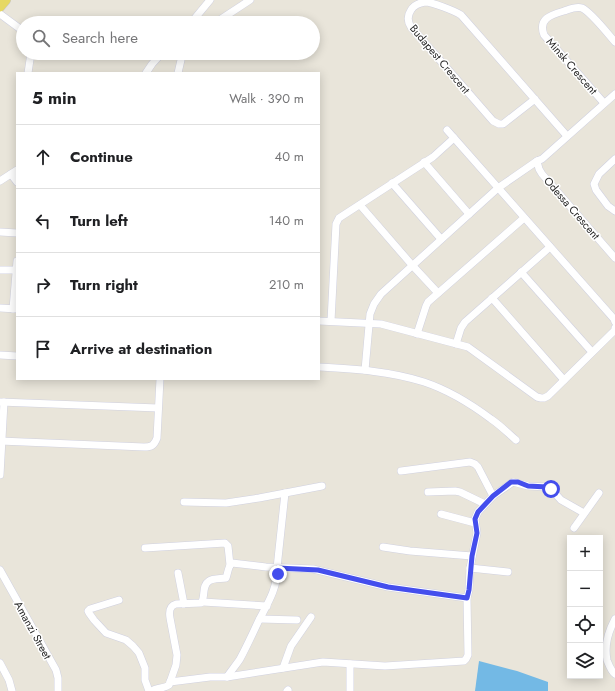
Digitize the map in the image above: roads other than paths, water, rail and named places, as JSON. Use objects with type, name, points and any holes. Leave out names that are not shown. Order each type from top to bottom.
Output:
[{"type":"main road","points":[[0,7],[6,0]]},
{"type":"street","points":[[197,16],[210,0]]},
{"type":"street","points":[[226,16],[250,0]]},
{"type":"street","name":"Budapest Crescent","points":[[535,99],[503,124],[493,121],[411,27],[408,23],[407,16],[409,12],[418,4],[427,2],[461,15],[568,136]]},
{"type":"street","name":"Minsk Crescent","points":[[604,103],[544,35],[543,23],[553,14],[580,7],[586,10],[614,40]]},
{"type":"street","points":[[0,14],[16,27]]},
{"type":"street","points":[[28,72],[30,60]]},
{"type":"street","points":[[147,72],[156,60]]},
{"type":"street","points":[[178,72],[181,60]]},
{"type":"street","points":[[365,370],[370,314],[374,304],[381,294],[498,188],[542,159],[615,94]]},
{"type":"street","points":[[447,130],[614,319],[615,322]]},
{"type":"street","points":[[331,322],[336,224],[339,218],[433,156],[454,138]]},
{"type":"street","points":[[615,159],[599,174],[594,184],[596,190],[608,206],[615,211]]},
{"type":"street","points":[[424,162],[469,214]]},
{"type":"street","name":"Odessa Crescent","points":[[538,162],[539,169],[542,174],[615,258]]},
{"type":"street","points":[[0,181],[14,172]]},
{"type":"street","points":[[392,183],[441,239]]},
{"type":"street","points":[[360,205],[438,293]]},
{"type":"street","points":[[418,334],[428,302],[524,218]]},
{"type":"street","points":[[0,232],[16,233]]},
{"type":"street","points":[[456,344],[461,328],[465,322],[550,247]]},
{"type":"street","points":[[0,270],[16,270]]},
{"type":"street","points":[[521,272],[592,352]]},
{"type":"street","points":[[0,308],[15,309],[16,290]]},
{"type":"street","points":[[492,298],[564,380]]},
{"type":"street","points":[[320,321],[381,324],[468,347],[537,397],[541,398],[548,396],[615,330],[615,328]]},
{"type":"street","points":[[0,355],[16,356]]},
{"type":"street","points":[[320,367],[365,370],[391,374],[424,382],[448,392],[491,419],[516,440]]},
{"type":"street","points":[[1,441],[150,447],[154,445],[157,438],[160,380]]},
{"type":"street","points":[[0,475],[2,402],[158,408]]},
{"type":"street","points":[[400,471],[470,462],[475,464],[478,468],[493,496]]},
{"type":"street","points":[[119,600],[90,609],[88,611],[106,633],[126,640],[139,653],[145,668],[146,680],[150,691],[210,677],[227,677],[323,662],[398,665],[464,660],[468,655],[467,598],[470,568],[477,533],[475,519],[485,504],[493,496],[513,482],[528,486],[547,487],[551,489],[560,500],[584,513]]},
{"type":"street","points":[[184,502],[226,503],[322,486]]},
{"type":"street","points":[[428,492],[460,492],[485,504]]},
{"type":"street","points":[[574,528],[599,492]]},
{"type":"street","points":[[227,677],[239,660],[267,606],[278,576],[277,568],[285,493]]},
{"type":"street","points":[[441,514],[475,524]]},
{"type":"street","points":[[145,548],[225,544],[228,546],[230,565],[226,577],[210,580],[206,584],[203,602]]},
{"type":"street","points":[[383,547],[410,551],[472,556]]},
{"type":"street","points":[[230,565],[232,563],[236,563],[277,568],[318,570],[388,587],[467,598]]},
{"type":"street","points":[[470,568],[508,572]]},
{"type":"street","name":"Amanzi Street","points":[[0,570],[56,670],[58,678],[58,691]]},
{"type":"street","points":[[178,573],[184,604]]},
{"type":"street","points":[[168,687],[176,665],[177,655],[169,612],[173,605],[203,602],[267,606]]},
{"type":"street","points":[[283,668],[291,646],[311,617]]},
{"type":"street","points":[[260,619],[297,620]]},
{"type":"street","points":[[615,619],[610,628],[606,652],[608,663],[615,674]]},
{"type":"street","points":[[0,663],[10,680],[12,691]]},
{"type":"street","points":[[350,664],[350,691]]},
{"type":"water","points":[[479,661],[517,671],[548,682],[548,691],[475,691]]}]
